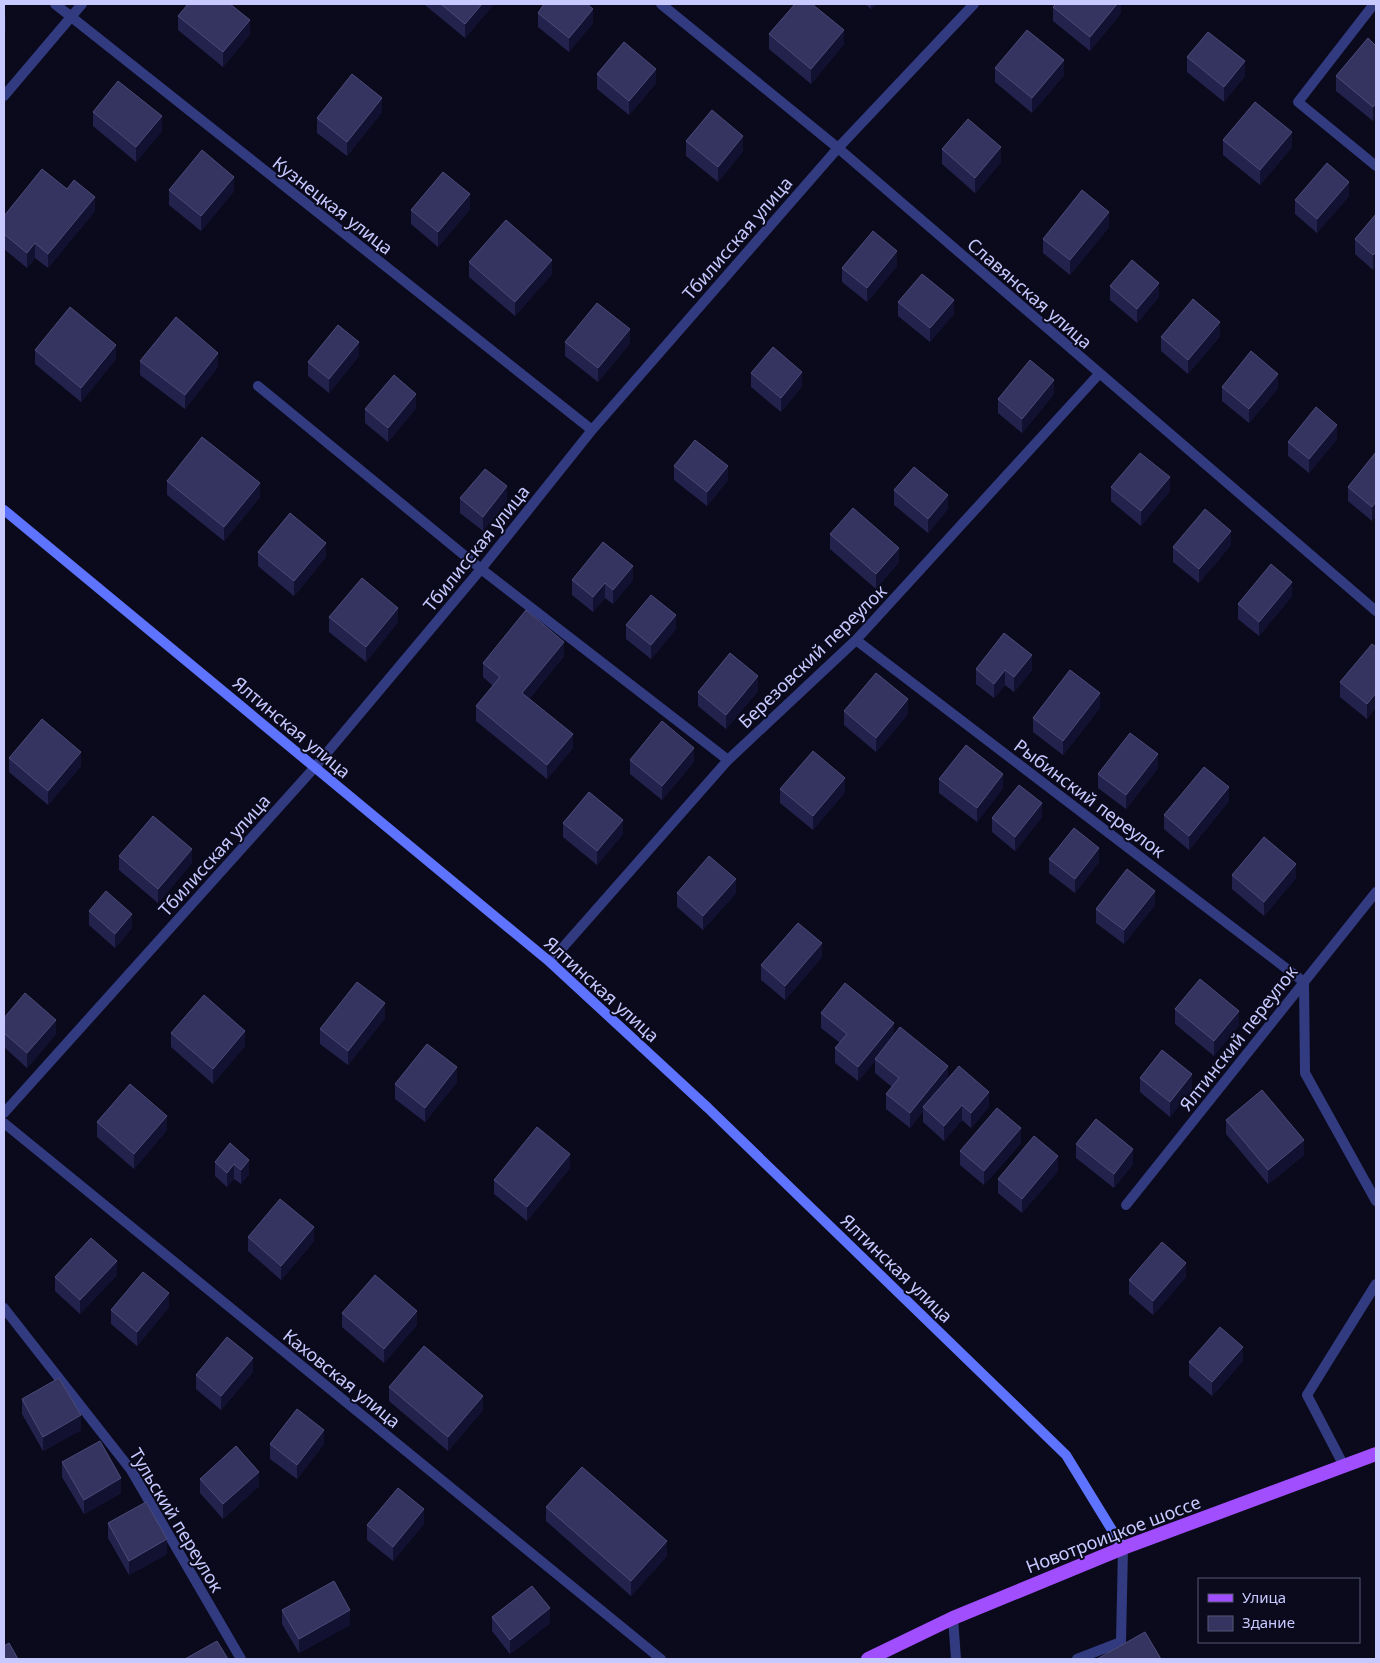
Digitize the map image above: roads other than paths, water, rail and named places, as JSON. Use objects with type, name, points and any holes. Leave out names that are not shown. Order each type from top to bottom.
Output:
[{"type":"main road","name":"Ялтинская улица","points":[[4,510],[550,962],[708,1108],[1066,1455],[1123,1548]]},
{"type":"main road","name":"Новотроицкое шоссе","points":[[868,1659],[953,1618],[1123,1548],[1376,1454]]},
{"type":"street","name":"Кузнецкая улица","points":[[55,4],[592,430]]},
{"type":"street","points":[[4,96],[82,4]]},
{"type":"street","name":"Славянская улица","points":[[661,4],[838,148],[1376,611]]},
{"type":"street","name":"Тбилисская улица","points":[[4,1113],[315,767],[481,569],[592,430],[838,148],[974,4]]},
{"type":"street","points":[[1374,4],[1298,102],[1376,166]]},
{"type":"street","name":"Березовский переулок","points":[[550,962],[728,760],[856,640],[1099,374]]},
{"type":"street","points":[[258,386],[481,569],[728,760]]},
{"type":"street","name":"Рыбинский переулок","points":[[856,640],[1304,982]]},
{"type":"street","name":"Ялтинский переулок","points":[[1126,1206],[1376,892]]},
{"type":"street","points":[[1304,982],[1305,1073],[1376,1201]]},
{"type":"street","name":"Каховская улица","points":[[4,1122],[660,1659]]},
{"type":"street","points":[[1344,1466],[1307,1395],[1376,1284]]},
{"type":"street","name":"Тульский переулок","points":[[4,1308],[131,1470],[242,1659]]},
{"type":"street","points":[[1077,1659],[1121,1642],[1123,1548]]},
{"type":"street","points":[[953,1618],[956,1659]]}]
